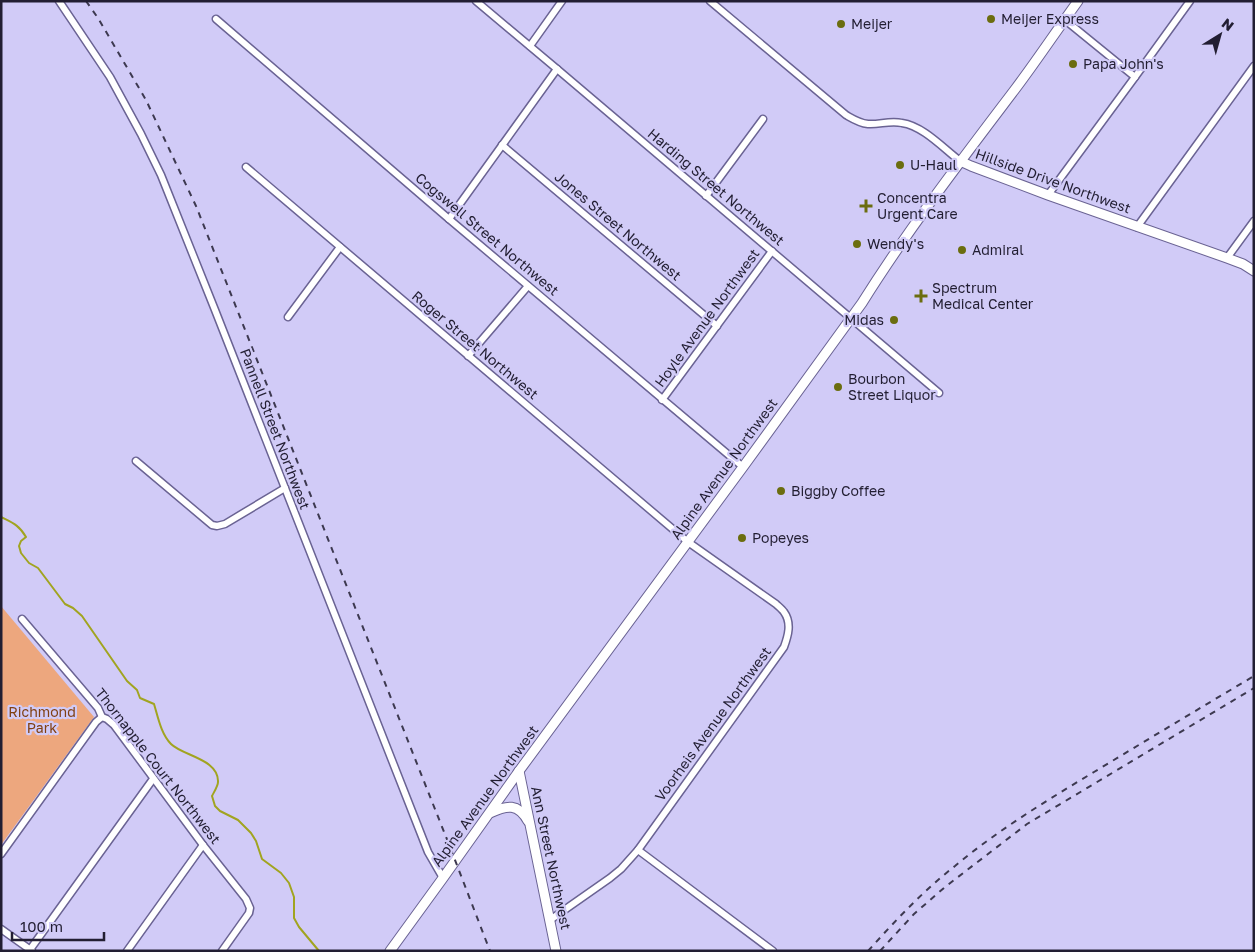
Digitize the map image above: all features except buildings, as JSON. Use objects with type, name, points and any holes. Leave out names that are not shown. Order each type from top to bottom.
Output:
[{"type":"main road","name":"Alpine Avenue Northwest","points":[[390,951],[519,771],[743,467],[850,319],[960,161],[1017,87],[1078,1]]},
{"type":"main road","name":"Hillside Drive Northwest","points":[[960,161],[1048,195],[1227,258],[1243,264],[1254,271]]},
{"type":"main road","name":"Ann Street Northwest","points":[[519,771],[556,951]]},
{"type":"main road","points":[[490,813],[508,806],[515,808],[524,814],[530,826]]},
{"type":"street","name":"Pannell Street Northwest","points":[[59,1],[110,77],[142,134],[161,175],[428,852],[443,878]]},
{"type":"street","name":"Harding Street Northwest","points":[[476,1],[939,394]]},
{"type":"street","points":[[530,46],[562,1]]},
{"type":"street","name":"Hillside Drive Northwest","points":[[710,1],[846,115],[857,121],[870,124],[892,122],[912,126],[926,134],[960,161]]},
{"type":"street","points":[[1048,195],[1190,1]]},
{"type":"street","name":"Cogswell Street Northwest","points":[[216,18],[449,219],[743,467]]},
{"type":"street","points":[[1065,20],[1135,77]]},
{"type":"street","points":[[1137,226],[1254,66]]},
{"type":"street","points":[[449,219],[557,69]]},
{"type":"street","points":[[706,196],[763,119]]},
{"type":"street","name":"Jones Street Northwest","points":[[502,145],[717,326]]},
{"type":"street","name":"Roger Street Northwest","points":[[246,167],[688,542]]},
{"type":"street","points":[[1227,258],[1254,221]]},
{"type":"street","points":[[288,317],[340,247]]},
{"type":"street","name":"Hoyle Avenue Northwest","points":[[662,400],[772,251]]},
{"type":"street","points":[[468,356],[528,286]]},
{"type":"street","points":[[136,460],[212,525],[216,526],[225,524],[285,488]]},
{"type":"street","name":"Voorheis Avenue Northwest","points":[[550,920],[622,869],[638,850],[784,647],[789,635],[788,623],[784,612],[776,604],[688,542]]},
{"type":"street","name":"Thornapple Court Northwest","points":[[22,619],[98,708],[102,717],[114,725],[203,845],[246,899],[250,908],[249,913],[222,951]]},
{"type":"street","points":[[1,854],[96,722],[102,717]]},
{"type":"street","points":[[1,928],[31,950],[153,779]]},
{"type":"street","points":[[127,951],[203,845]]},
{"type":"street","points":[[638,850],[773,951]]},
{"type":"green space","name":"Richmond Park","points":[[1,606],[94,717],[1,845]]},
{"type":"waterway","points":[[1,517],[18,527],[26,537],[19,546],[21,553],[29,563],[38,568],[65,604],[82,616],[127,681],[137,690],[140,698],[154,704],[160,725],[171,744],[213,768],[217,774],[218,782],[212,796],[215,806],[220,811],[238,820],[251,833],[262,859],[281,873],[289,883],[294,897],[294,918],[319,951]]},
{"type":"railway","points":[[86,1],[146,100],[196,206],[490,951]]},
{"type":"railway","points":[[868,951],[921,896],[988,840],[1058,794],[1254,676]]},
{"type":"railway","points":[[880,951],[914,914],[945,887],[1027,824],[1254,688]]},
{"type":"place","name":"Meijer Express","points":[[991,19]]},
{"type":"place","name":"Meijer","points":[[841,24]]},
{"type":"place","name":"Papa John's","points":[[1073,64]]},
{"type":"place","name":"U-Haul","points":[[900,165]]},
{"type":"place","name":"Concentra Urgent Care","points":[[866,206]]},
{"type":"place","name":"Wendy's","points":[[857,244]]},
{"type":"place","name":"Admiral","points":[[962,250]]},
{"type":"place","name":"Spectrum Medical Center","points":[[921,296]]},
{"type":"place","name":"Midas","points":[[894,320]]},
{"type":"place","name":"Bourbon Street Liquor","points":[[838,387]]},
{"type":"place","name":"Biggby Coffee","points":[[781,491]]},
{"type":"place","name":"Popeyes","points":[[742,538]]}]
